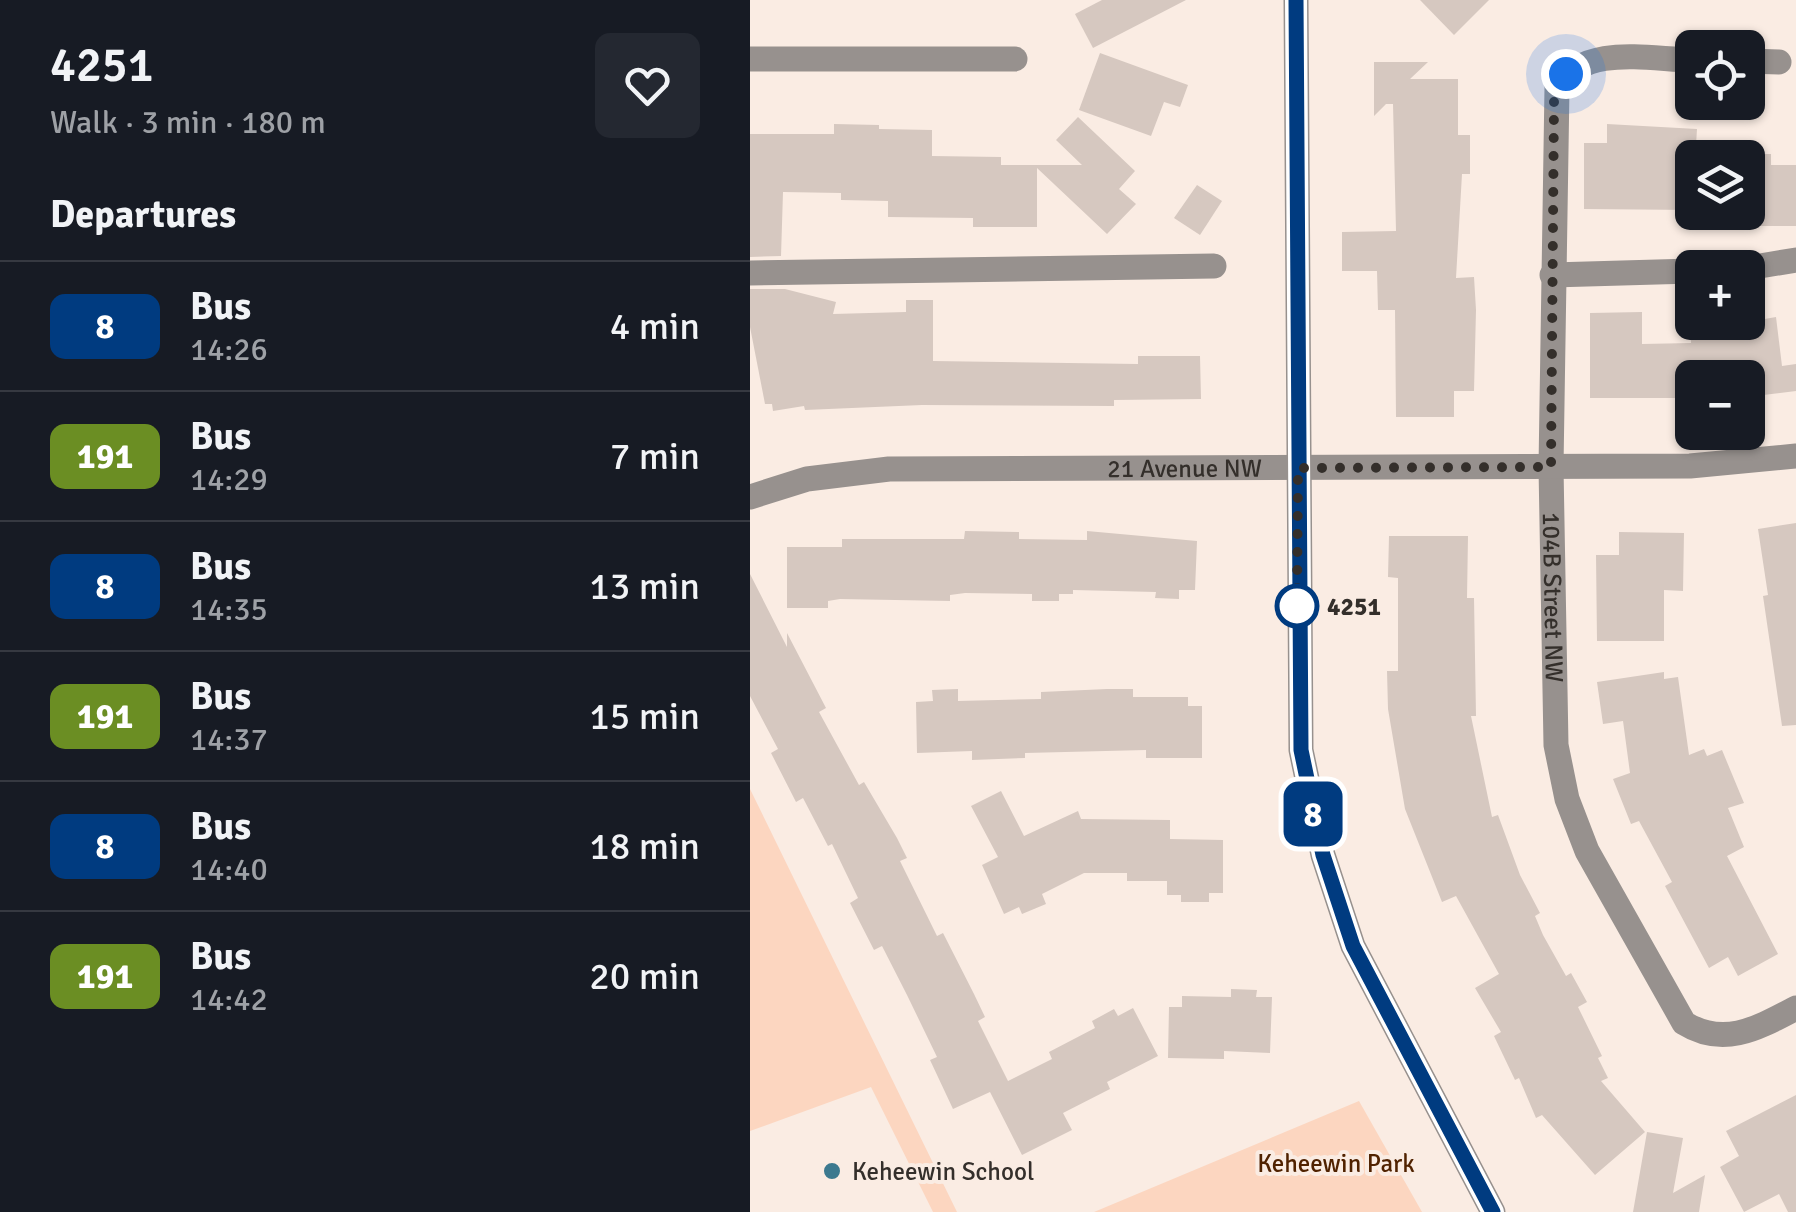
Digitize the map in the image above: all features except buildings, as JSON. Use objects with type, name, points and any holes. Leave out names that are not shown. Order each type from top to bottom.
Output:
[{"type":"street","points":[[1296,0],[1301,750],[1323,855],[1360,961],[1493,1212]]},
{"type":"street","name":"104B Street NW","points":[[1675,60],[1593,58],[1575,65],[1557,87],[1552,276],[1553,720],[1567,798],[1587,851],[1674,1012],[1704,1034],[1745,1033],[1796,1008]]},
{"type":"street","points":[[750,59],[1015,59]]},
{"type":"street","points":[[1765,62],[1780,62]]},
{"type":"street","points":[[1765,265],[1796,260]]},
{"type":"street","points":[[750,273],[1214,266]]},
{"type":"street","points":[[1552,276],[1675,272]]},
{"type":"street","name":"21 Avenue NW","points":[[752,488],[889,469],[1690,466],[1796,456]]},
{"type":"green space","points":[[750,789],[957,1212],[933,1212],[871,1087],[750,1131]]},
{"type":"green space","name":"Keheewin Park","points":[[1359,1101],[1422,1212],[1094,1212]]},
{"type":"bus line","name":"8","points":[[1296,0],[1297,643],[1301,750],[1323,855],[1353,946],[1493,1212]]},
{"type":"place","name":"4251","points":[[1297,606]]},
{"type":"place","name":"Keheewin School","points":[[832,1171]]},
{"type":"route","points":[[1297,606],[1298,468],[1551,467],[1554,102],[1557,87],[1566,74]]}]
